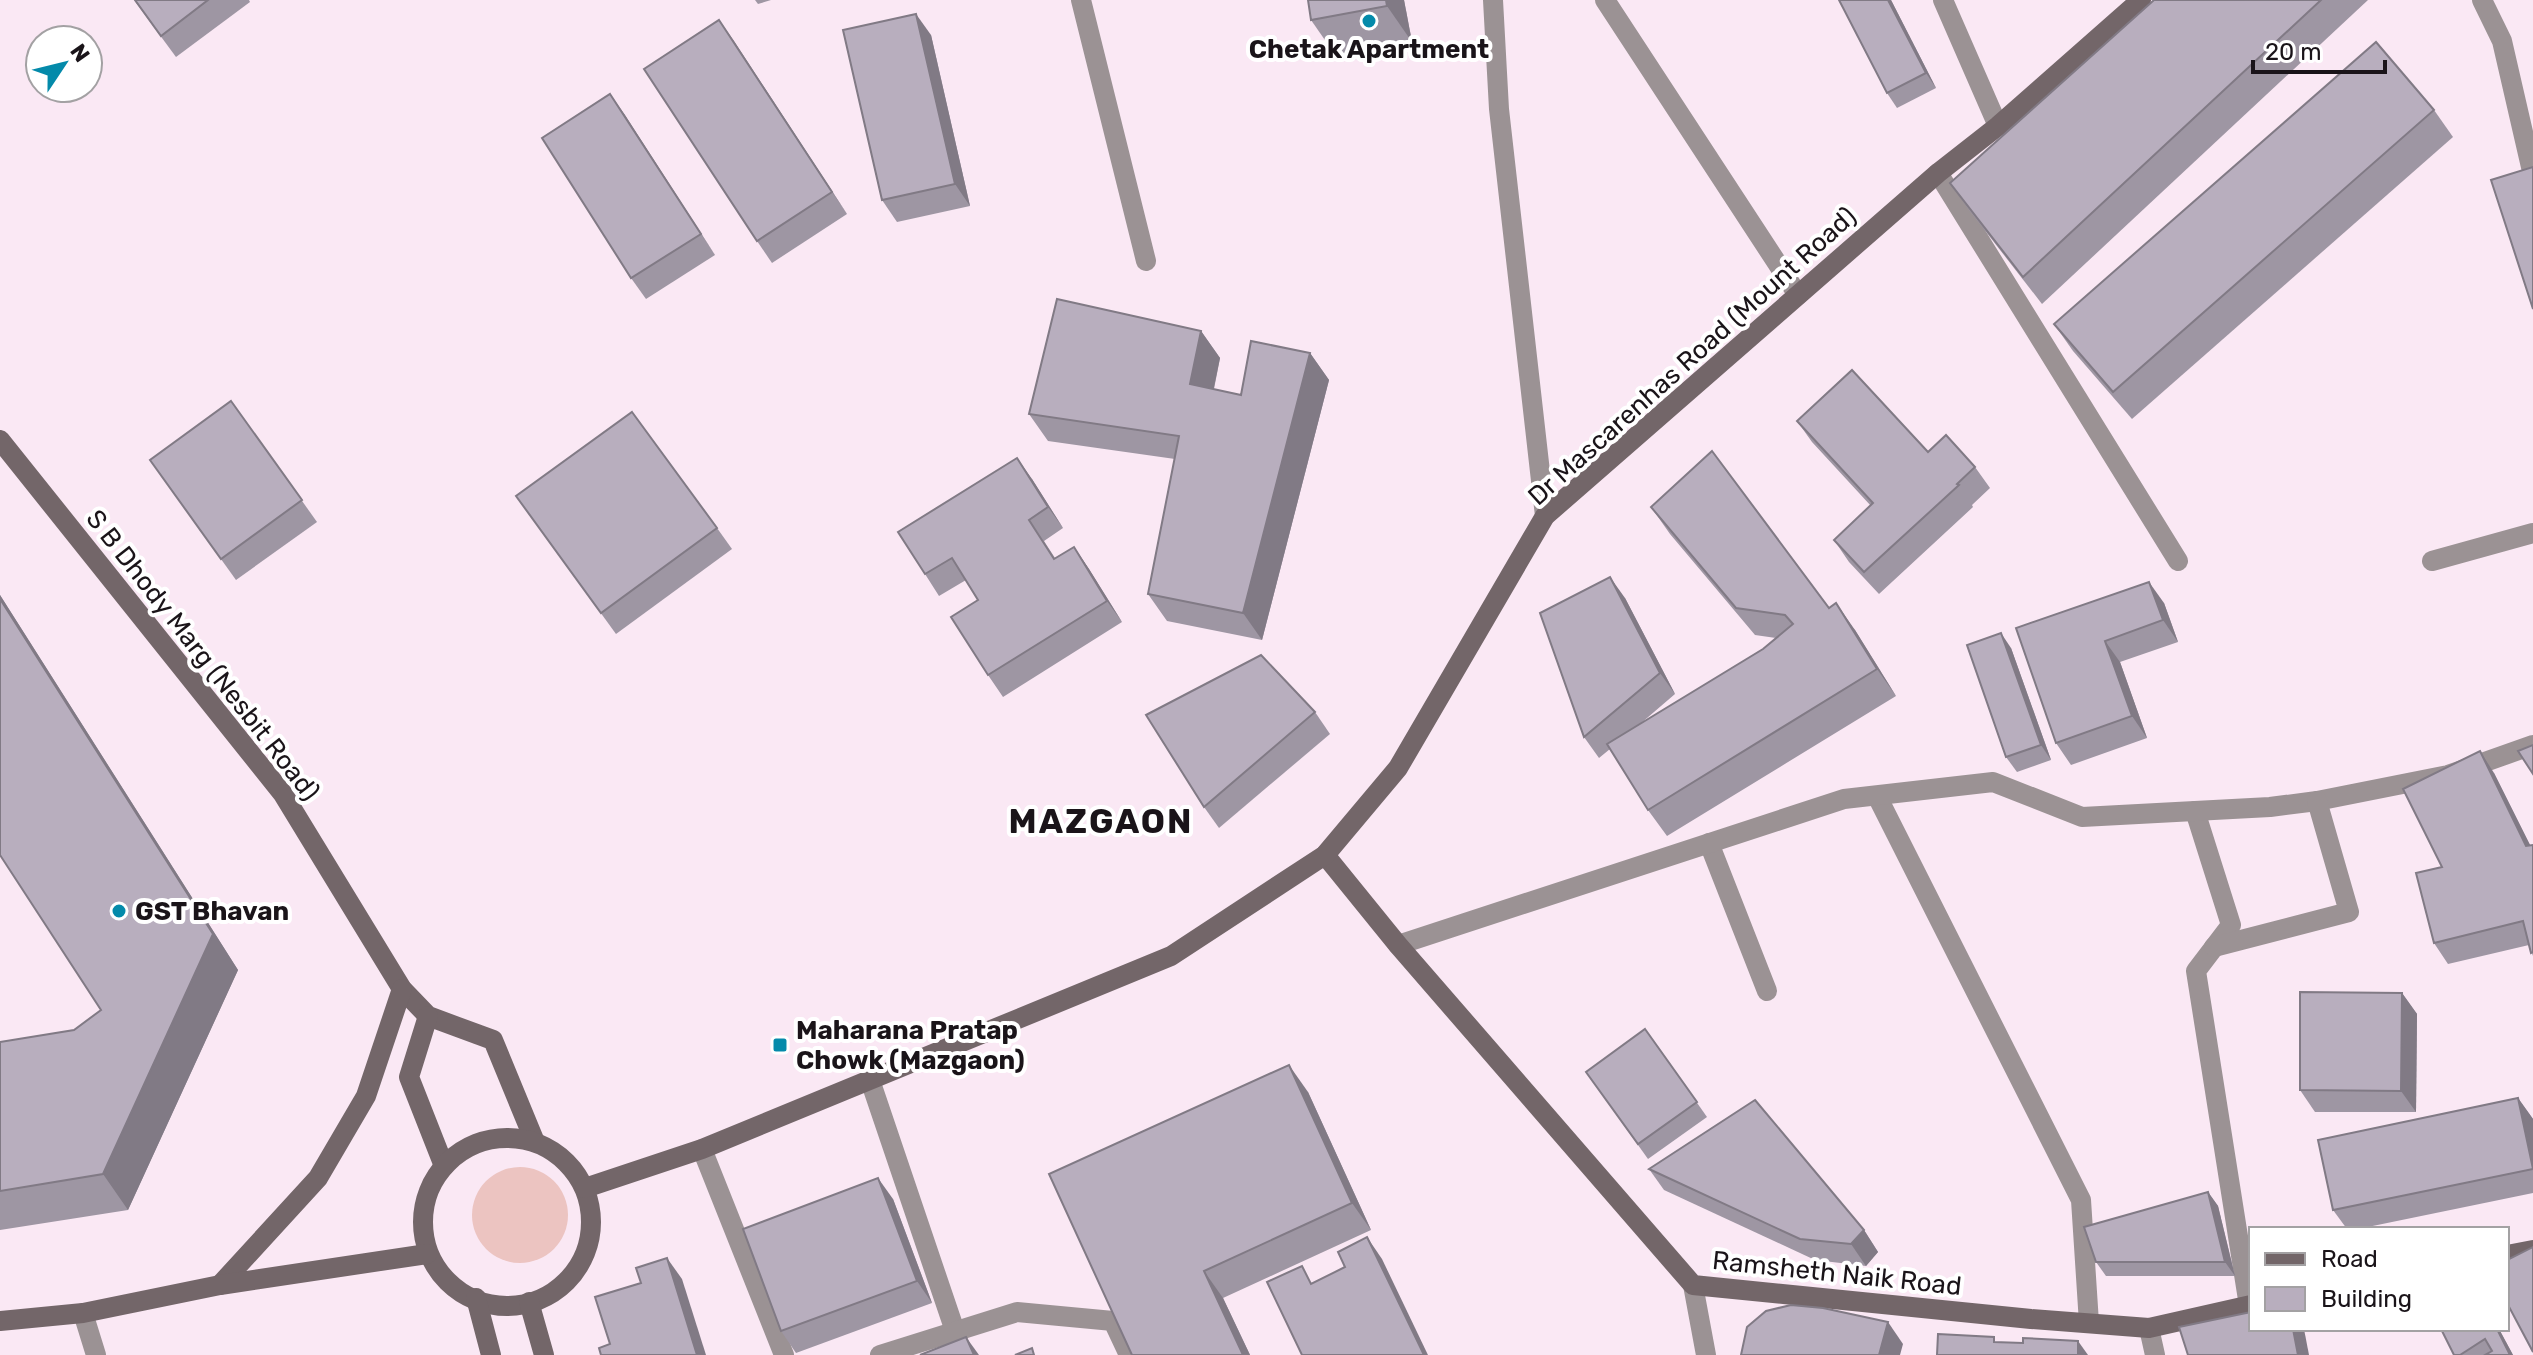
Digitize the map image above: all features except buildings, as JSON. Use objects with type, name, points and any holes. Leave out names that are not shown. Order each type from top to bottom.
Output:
[{"type":"street","points":[[1081,0],[1146,261]]},
{"type":"street","points":[[1493,0],[1499,109],[1545,516]]},
{"type":"street","points":[[1605,0],[1798,295]]},
{"type":"street","points":[[1943,0],[1998,126]]},
{"type":"street","name":"Dr Mascarenhas Road (Mount Road)","points":[[585,1188],[702,1149],[1171,956],[1325,855],[1398,768],[1545,516],[2141,0]]},
{"type":"street","points":[[2482,0],[2502,41],[2531,167]]},
{"type":"street","points":[[1938,173],[2178,561]]},
{"type":"street","name":"S B Dhody Marg (Nesbit Road)","points":[[0,440],[283,794],[402,989],[428,1016]]},
{"type":"street","points":[[2432,561],[2533,533]]},
{"type":"street","points":[[1398,945],[1844,799],[1993,782],[2082,817],[2270,807],[2317,801],[2448,775],[2533,745]]},
{"type":"street","points":[[1877,796],[2081,1200],[2089,1323]]},
{"type":"street","points":[[2214,947],[2349,912],[2317,801]]},
{"type":"street","points":[[2195,811],[2231,925],[2196,971],[2249,1299]]},
{"type":"street","points":[[1709,843],[1767,991]]},
{"type":"street","name":"Ramsheth Naik Road","points":[[1325,855],[1398,945],[1693,1285],[2149,1328],[2249,1305]]},
{"type":"street","points":[[220,1285],[318,1178],[366,1096],[402,989]]},
{"type":"street","points":[[444,1166],[409,1077],[428,1016],[493,1040],[535,1142]]},
{"type":"street","points":[[870,1080],[955,1331]]},
{"type":"street","points":[[501,1140],[535,1142],[560,1155],[575,1169],[585,1188],[591,1220],[587,1251],[576,1274],[551,1293],[529,1302],[498,1304],[452,1287],[427,1254],[422,1214],[429,1186],[444,1166],[470,1147],[501,1140]]},
{"type":"street","points":[[702,1149],[784,1355]]},
{"type":"street","points":[[2509,1255],[2533,1250]]},
{"type":"street","points":[[0,1321],[83,1313],[220,1285],[427,1254]]},
{"type":"street","points":[[1693,1285],[1706,1355]]},
{"type":"street","points":[[476,1298],[491,1355]]},
{"type":"street","points":[[529,1302],[544,1355]]},
{"type":"street","points":[[880,1355],[1017,1312],[1113,1321],[1129,1355]]},
{"type":"street","points":[[83,1313],[96,1355]]},
{"type":"street","points":[[2149,1328],[2155,1355]]},
{"type":"shaded area","points":[[520,1167],[538,1171],[554,1181],[564,1197],[568,1215],[564,1233],[554,1249],[538,1259],[520,1263],[502,1259],[486,1249],[476,1233],[472,1215],[476,1197],[486,1181],[502,1171]]},
{"type":"place","name":"Chetak Apartment","points":[[1369,21]]},
{"type":"place","name":"GST Bhavan","points":[[119,911]]},
{"type":"place","name":"Maharana Pratap Chowk (Mazgaon)","points":[[780,1045]]},
{"type":"district","name":"MAZGAON","points":[[1101,821]]}]
